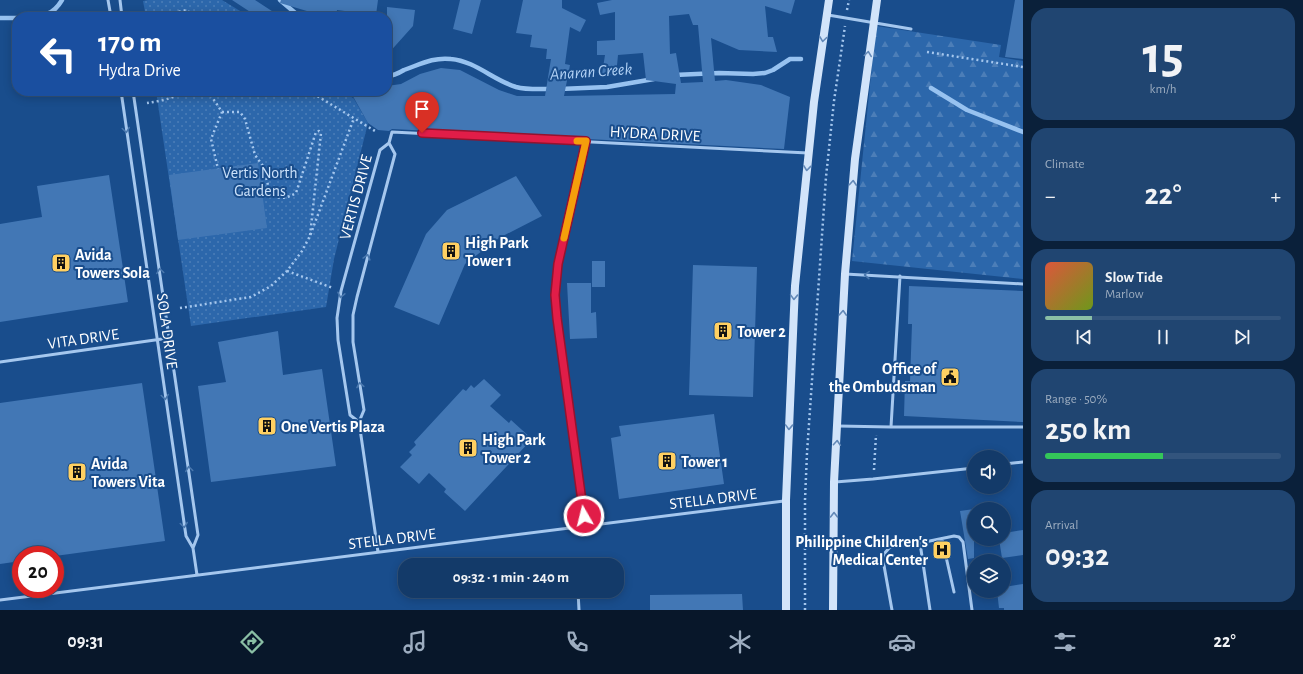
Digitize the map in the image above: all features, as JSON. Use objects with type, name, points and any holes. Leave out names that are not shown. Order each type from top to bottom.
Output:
[{"type":"main road","points":[[786,610],[786,500],[795,286],[814,102],[829,0]]},
{"type":"main road","points":[[833,610],[834,482],[846,274],[855,159],[877,0]]},
{"type":"lane","points":[[108,0],[110,12]]},
{"type":"lane","points":[[120,0],[121,12]]},
{"type":"lane","points":[[827,15],[911,29]]},
{"type":"lane","name":"SOLA DRIVE","points":[[122,96],[186,536],[193,548],[197,575]]},
{"type":"lane","name":"SOLA DRIVE","points":[[134,96],[198,535],[193,548]]},
{"type":"lane","name":"HYDRA DRIVE","points":[[389,143],[392,132],[808,153]]},
{"type":"lane","points":[[586,141],[560,257],[555,295],[586,526]]},
{"type":"lane","name":"VERTIS DRIVE","points":[[359,422],[350,415],[340,357],[337,318],[341,291],[380,150],[389,143],[394,154],[353,315],[353,342],[364,410],[359,422],[378,552]]},
{"type":"lane","points":[[846,274],[1023,284]]},
{"type":"lane","points":[[892,427],[900,276]]},
{"type":"lane","name":"VITA DRIVE","points":[[0,362],[169,338]]},
{"type":"lane","points":[[838,426],[1023,427]]},
{"type":"lane","points":[[1011,463],[1023,462]]},
{"type":"lane","points":[[834,482],[967,469]]},
{"type":"lane","name":"STELLA DRIVE","points":[[0,600],[786,500]]},
{"type":"lane","points":[[892,610],[883,560],[884,554],[890,547],[954,536],[959,537],[963,542],[972,610]]},
{"type":"lane","points":[[942,539],[954,592]]},
{"type":"lane","points":[[920,543],[930,610]]},
{"type":"lane","points":[[578,598],[579,610]]},
{"type":"path","points":[[178,12],[186,10],[188,12]]},
{"type":"path","points":[[805,610],[805,484],[826,177],[834,102],[846,18]]},
{"type":"path","points":[[927,52],[1023,67]]},
{"type":"path","points":[[147,103],[165,100],[176,96]]},
{"type":"path","points":[[211,96],[222,112]]},
{"type":"path","points":[[317,96],[376,131]]},
{"type":"path","points":[[218,169],[211,139],[222,112]]},
{"type":"path","points":[[222,112],[240,112],[245,119],[255,155],[263,166],[272,196],[280,199],[289,197],[296,193],[316,132],[319,131],[321,133],[310,236]]},
{"type":"path","points":[[180,308],[252,297],[271,286],[287,271],[302,251],[310,236],[354,118]]},
{"type":"path","points":[[287,271],[341,291]]},
{"type":"path","points":[[873,479],[876,427]]},
{"type":"green space","points":[[222,0],[242,12],[145,12],[143,1]]},
{"type":"green space","points":[[876,26],[1001,45],[999,57],[1023,61],[1023,279],[852,261]]},
{"type":"green space","name":"Vertis North Gardens","points":[[157,96],[350,96],[354,99],[368,123],[334,259],[326,307],[191,326]]},
{"type":"building","points":[[232,0],[255,0],[273,12],[250,12]]},
{"type":"building","points":[[281,0],[378,0],[376,12],[353,12],[337,10],[337,12],[310,12],[280,3]]},
{"type":"building","points":[[460,0],[481,0],[472,34],[453,29]]},
{"type":"building","points":[[523,0],[562,0],[562,8],[586,20],[580,32],[570,27],[565,64],[570,65],[564,96],[675,94],[676,84],[646,80],[643,53],[618,55],[616,76],[602,74],[605,55],[597,55],[597,41],[615,40],[615,12],[600,15],[597,3],[612,0],[795,0],[791,14],[765,6],[768,37],[773,37],[777,52],[739,50],[711,38],[715,81],[726,80],[761,85],[790,97],[784,149],[392,129],[389,131],[378,130],[368,123],[353,96],[392,96],[392,85],[401,84],[420,74],[441,68],[460,70],[499,90],[517,96],[545,96],[551,59],[546,59],[547,49],[530,47],[532,35],[516,33]],"holes":[[[689,14],[693,25],[698,25],[703,82],[681,83],[676,53],[670,54],[669,16]]]},
{"type":"building","points":[[1015,0],[1023,0],[1023,59],[1005,57]]},
{"type":"building","points":[[387,7],[415,10],[413,26],[392,49],[392,12],[387,12]]},
{"type":"building","points":[[258,163],[267,228],[178,240],[169,175]]},
{"type":"building","name":"Avida Towers Sola","points":[[109,175],[128,302],[0,322],[0,224],[42,217],[37,186]]},
{"type":"building","name":"High Park Tower 1","points":[[516,176],[542,216],[499,238],[465,264],[439,325],[394,307],[426,234],[447,210]]},
{"type":"building","points":[[592,261],[605,261],[605,287],[592,287]]},
{"type":"building","name":"Tower 2","points":[[693,265],[757,267],[753,397],[689,395]]},
{"type":"building","points":[[567,283],[591,283],[591,313],[596,312],[597,338],[570,339]]},
{"type":"building","points":[[909,286],[1023,291],[1023,422],[904,416],[905,381],[910,381],[912,324],[908,324]]},
{"type":"building","name":"One Vertis Plaza","points":[[278,331],[283,375],[322,369],[336,466],[211,482],[198,386],[226,382],[218,342]]},
{"type":"building","name":"High Park Tower 2","points":[[484,379],[501,395],[490,406],[509,423],[511,420],[532,439],[465,511],[444,492],[446,489],[429,473],[419,484],[400,467],[412,455],[409,452],[416,445],[414,442],[463,389],[466,391],[471,385],[474,388]]},
{"type":"building","name":"Avida Towers Vita","points":[[142,383],[165,541],[64,555],[64,546],[12,546],[12,562],[0,564],[0,403]]},
{"type":"building","name":"Tower 1","points":[[714,414],[724,484],[619,499],[611,438],[621,436],[619,426]]},
{"type":"building","points":[[967,510],[967,546],[974,546],[974,554],[967,554],[960,511]]},
{"type":"building","points":[[1023,530],[1023,555],[1011,557],[1011,554],[1001,554],[1000,546],[1011,546],[1011,532]]},
{"type":"building","points":[[1023,584],[1023,610],[1004,610],[1004,608],[999,608],[998,598],[1011,598],[1011,586]]},
{"type":"building","points":[[742,594],[743,610],[650,610],[650,595]]},
{"type":"waterway","name":"Anaran Creek","points":[[51,12],[62,0]]},
{"type":"waterway","name":"Anaran Creek","points":[[280,0],[294,12]]},
{"type":"waterway","name":"Anaran Creek","points":[[0,18],[12,18]]},
{"type":"waterway","name":"Anaran Creek","points":[[392,75],[438,59],[451,59],[468,63],[516,87],[529,89],[552,89]]},
{"type":"waterway","name":"Anaran Creek","points":[[674,75],[765,73],[773,70],[790,59],[801,59]]},
{"type":"waterway","name":"Anaran Creek","points":[[560,89],[607,87],[654,79]]},
{"type":"waterway","name":"Anaran Creek","points":[[931,88],[967,110],[1023,132]]},
{"type":"slow traffic","points":[[564,238],[586,141],[577,141]]},
{"type":"place","name":"High Park Tower 1","points":[[451,251]]},
{"type":"place","name":"Avida Towers Sola","points":[[61,263]]},
{"type":"place","name":"Tower 2","points":[[723,331]]},
{"type":"place","name":"Office of the Ombudsman","points":[[950,377]]},
{"type":"place","name":"One Vertis Plaza","points":[[267,426]]},
{"type":"place","name":"High Park Tower 2","points":[[468,448]]},
{"type":"place","name":"Tower 1","points":[[667,461]]},
{"type":"place","name":"Avida Towers Vita","points":[[77,472]]},
{"type":"place","name":"Philippine Children's Medical Center","points":[[942,550]]},
{"type":"route","points":[[422,133],[586,141],[560,257],[555,295],[584,516]]}]
